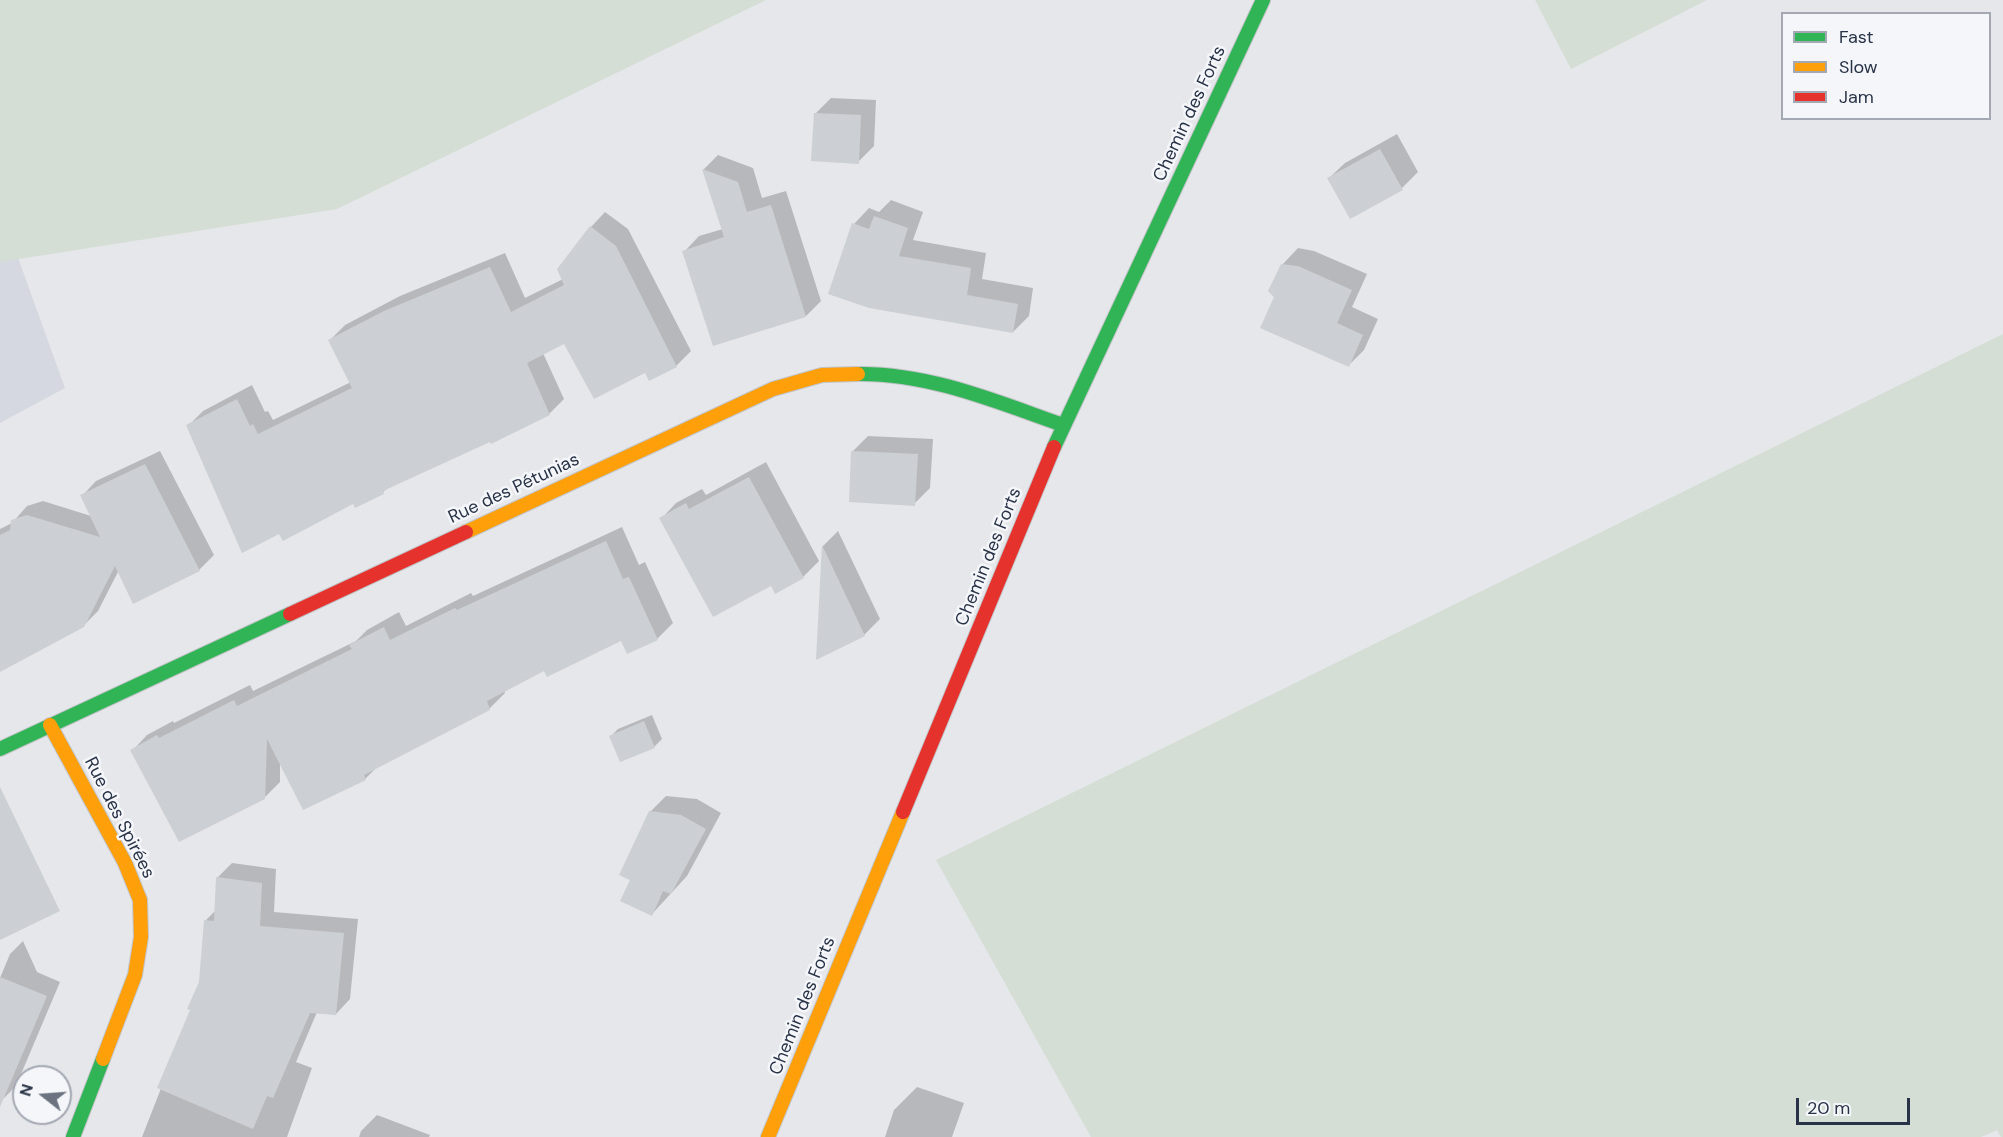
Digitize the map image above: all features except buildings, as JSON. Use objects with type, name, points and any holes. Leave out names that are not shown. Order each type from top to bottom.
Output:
[{"type":"street","name":"Chemin des Forts","points":[[768,1137],[1063,425],[1263,0]]},
{"type":"street","name":"Rue des Pétunias","points":[[0,749],[773,389],[822,375],[881,374],[962,389],[1063,425]]},
{"type":"street","name":"Rue des Spirées","points":[[50,725],[126,863],[140,900],[141,937],[135,975],[73,1137]]},
{"type":"shaded area","points":[[0,0],[766,0],[337,209],[0,262]]},
{"type":"shaded area","points":[[1535,0],[1707,0],[1571,69]]},
{"type":"shaded area","points":[[0,208],[65,388],[0,423]]},
{"type":"shaded area","points":[[2003,334],[2003,1137],[1997,1130],[1981,1137],[1091,1137],[936,860]]},
{"type":"traffic: fast","points":[[1054,447],[1263,0]]},
{"type":"traffic: fast","points":[[858,374],[911,378],[937,384],[988,398],[1063,425]]},
{"type":"traffic: fast","points":[[0,749],[290,614]]},
{"type":"traffic: fast","points":[[73,1137],[103,1059]]},
{"type":"traffic: slow","points":[[466,532],[773,389],[822,375],[858,374]]},
{"type":"traffic: slow","points":[[50,725],[125,863],[140,900],[141,937],[135,975],[103,1059]]},
{"type":"traffic: slow","points":[[768,1137],[903,812]]},
{"type":"traffic: jam","points":[[903,812],[1054,447]]},
{"type":"traffic: jam","points":[[290,614],[466,532]]}]
